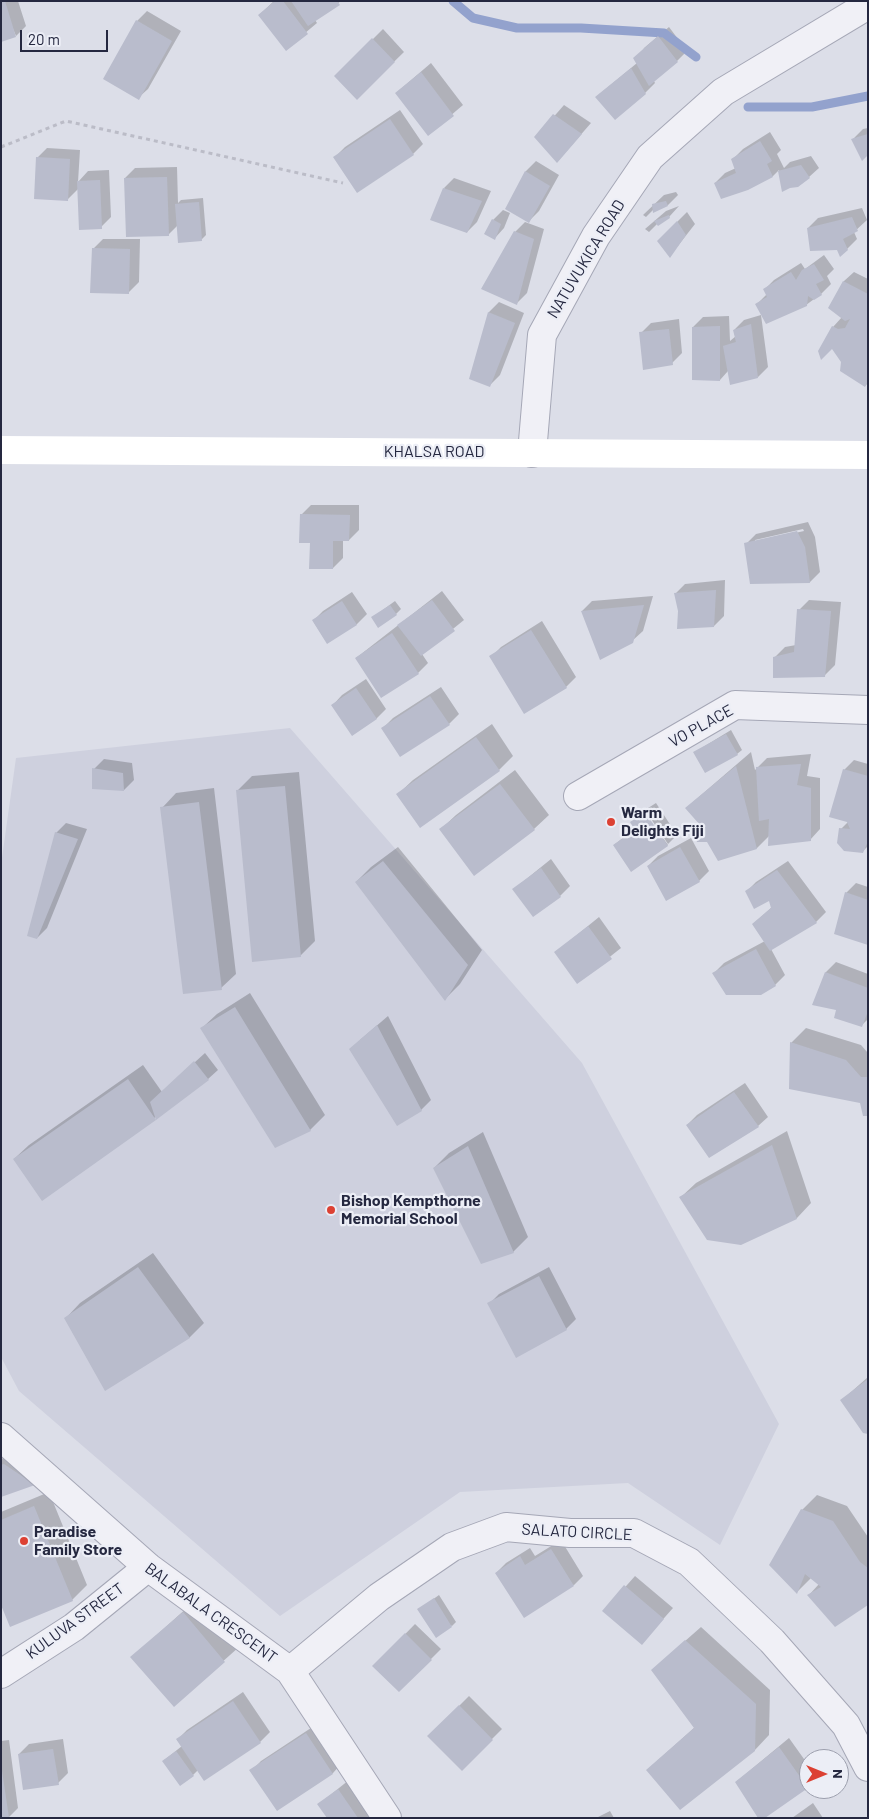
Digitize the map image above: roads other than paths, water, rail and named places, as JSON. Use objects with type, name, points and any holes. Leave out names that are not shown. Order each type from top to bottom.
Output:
[{"type":"main road","name":"KHALSA ROAD","points":[[1,450],[868,455]]},
{"type":"street","name":"NATUVUKICA ROAD","points":[[532,453],[542,335],[596,236],[650,157],[723,92],[868,5]]},
{"type":"street","name":"VO PLACE","points":[[578,796],[735,705],[868,710]]},
{"type":"street","name":"BALABALA CRESCENT","points":[[1,1437],[148,1567],[290,1671],[387,1818]]},
{"type":"street","name":"SALATO CIRCLE","points":[[290,1671],[379,1597],[452,1547],[506,1528],[570,1532],[634,1532],[688,1562],[772,1641],[846,1725],[868,1767]]},
{"type":"street","name":"KULUVA STREET","points":[[1,1674],[74,1626],[148,1567]]},
{"type":"waterway","points":[[453,1],[473,18],[517,28],[581,28],[664,33],[696,57]]},
{"type":"waterway","points":[[748,107],[812,107],[868,96]]},
{"type":"place","name":"Warm Delights Fiji","points":[[611,822]]},
{"type":"place","name":"Bishop Kempthorne Memorial School","points":[[331,1210]]},
{"type":"place","name":"Paradise Family Store","points":[[24,1541]]}]
